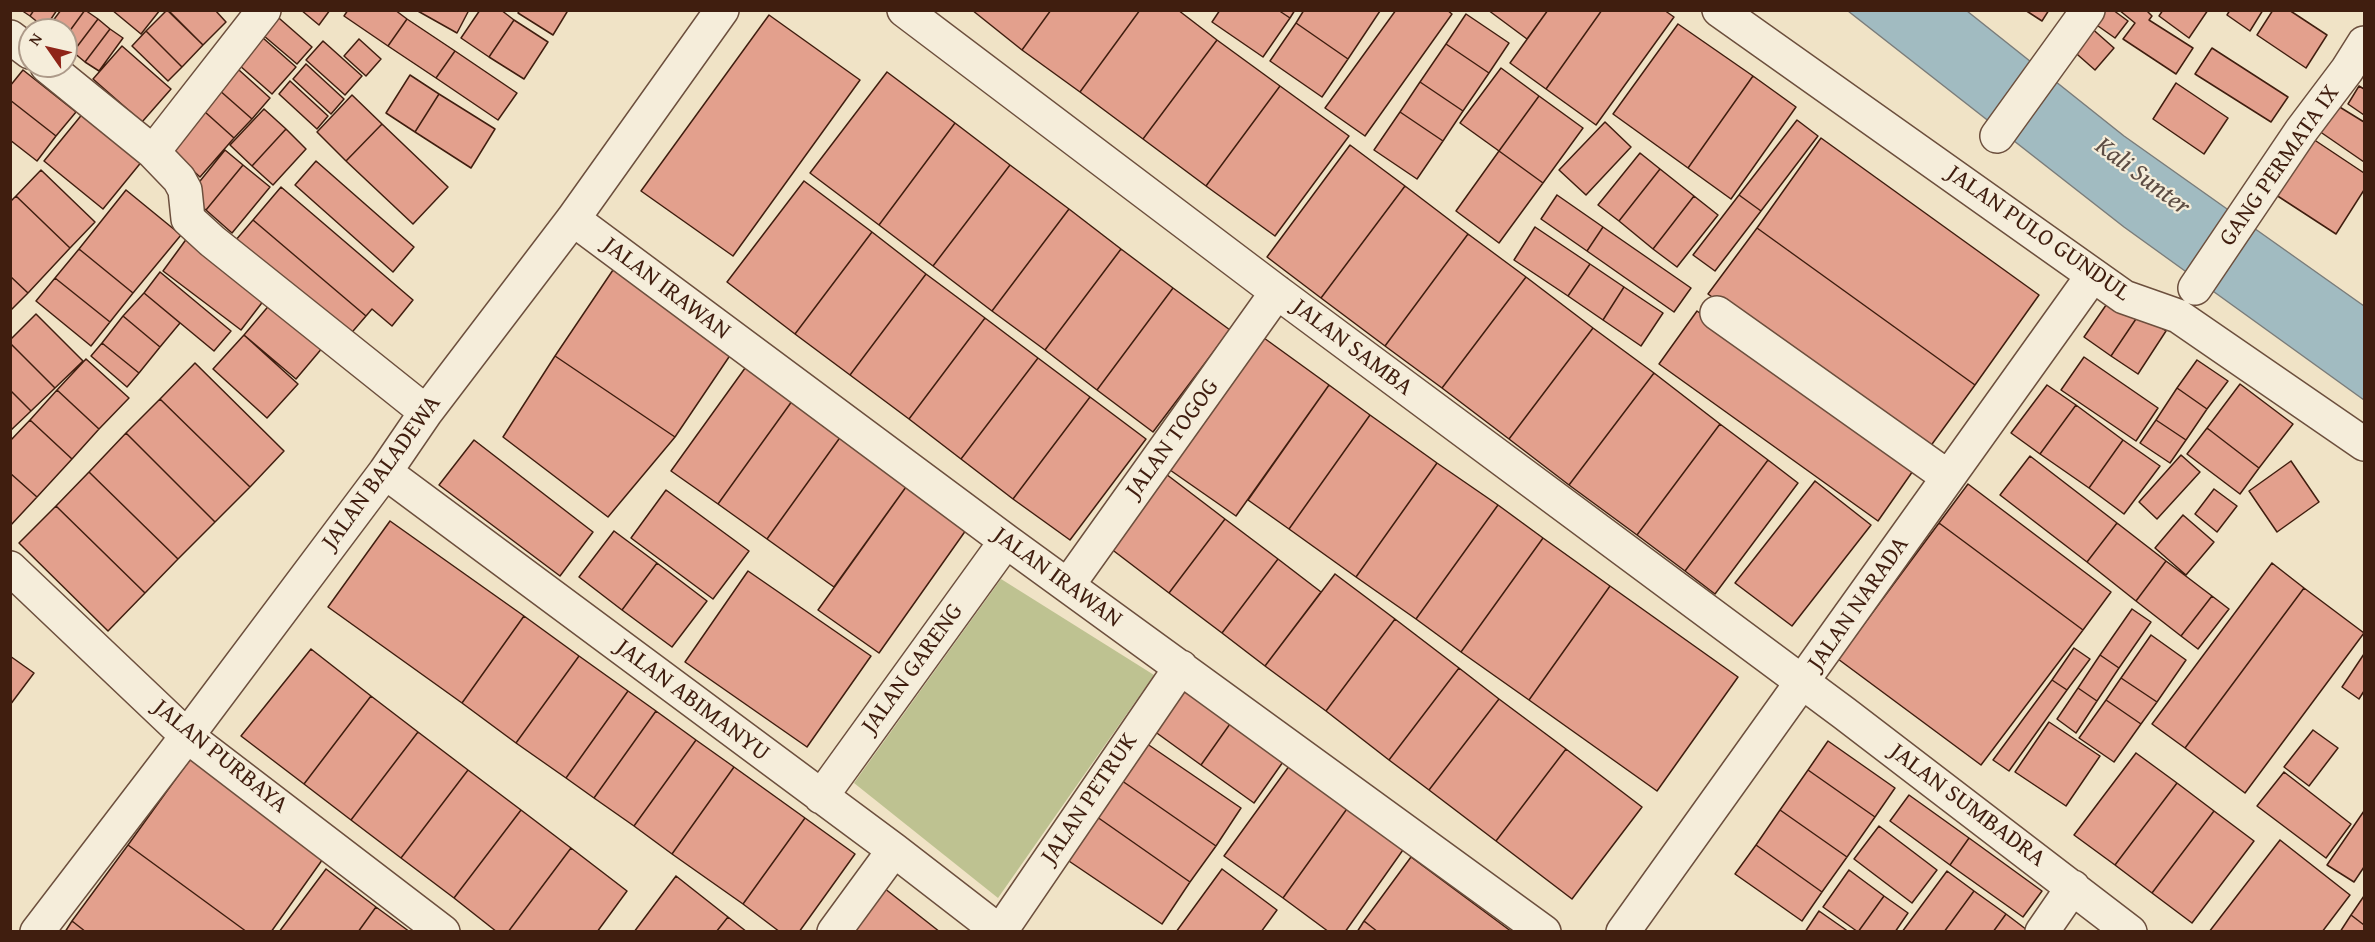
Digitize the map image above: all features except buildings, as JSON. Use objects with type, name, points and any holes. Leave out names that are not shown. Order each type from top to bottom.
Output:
[{"type":"street","points":[[153,152],[264,10]]},
{"type":"street","name":"JALAN BALADEWA","points":[[36,932],[178,727],[385,472],[420,407],[573,219],[722,10]]},
{"type":"street","name":"JALAN SAMBA","points":[[904,10],[1802,684]]},
{"type":"street","name":"JALAN PULO GUNDUL","points":[[1719,10],[2124,297],[2178,316],[2364,444]]},
{"type":"street","points":[[1997,136],[2055,59],[2088,10]]},
{"type":"street","name":"GANG PERMATA IX","points":[[2195,288],[2364,43]]},
{"type":"street","points":[[62,78],[153,152],[179,179],[185,190],[188,219],[212,241],[420,407]]},
{"type":"street","name":"JALAN IRAWAN","points":[[573,219],[1006,541],[1544,932]]},
{"type":"street","name":"JALAN NARADA","points":[[1623,932],[2093,275]]},
{"type":"street","name":"JALAN TOGOG","points":[[1068,585],[1277,292]]},
{"type":"street","points":[[1717,313],[1948,477]]},
{"type":"street","name":"JALAN ABIMANYU","points":[[385,472],[894,850],[1000,932]]},
{"type":"street","name":"JALAN GARENG","points":[[821,797],[1006,541]]},
{"type":"street","name":"JALAN PURBAYA","points":[[10,567],[178,727],[443,932]]},
{"type":"street","name":"JALAN PETRUK","points":[[1000,932],[1181,667]]},
{"type":"street","name":"JALAN SUMBADRA","points":[[1802,684],[1844,713],[2130,932]]},
{"type":"street","points":[[834,932],[894,850]]},
{"type":"street","points":[[2042,932],[2073,887]]},
{"type":"green space","points":[[1001,579],[1154,675],[998,898],[854,783]]},
{"type":"water","name":"Kali Sunter","points":[[1848,11],[1967,11],[2124,136],[2364,306],[2364,400],[2124,227]]}]
